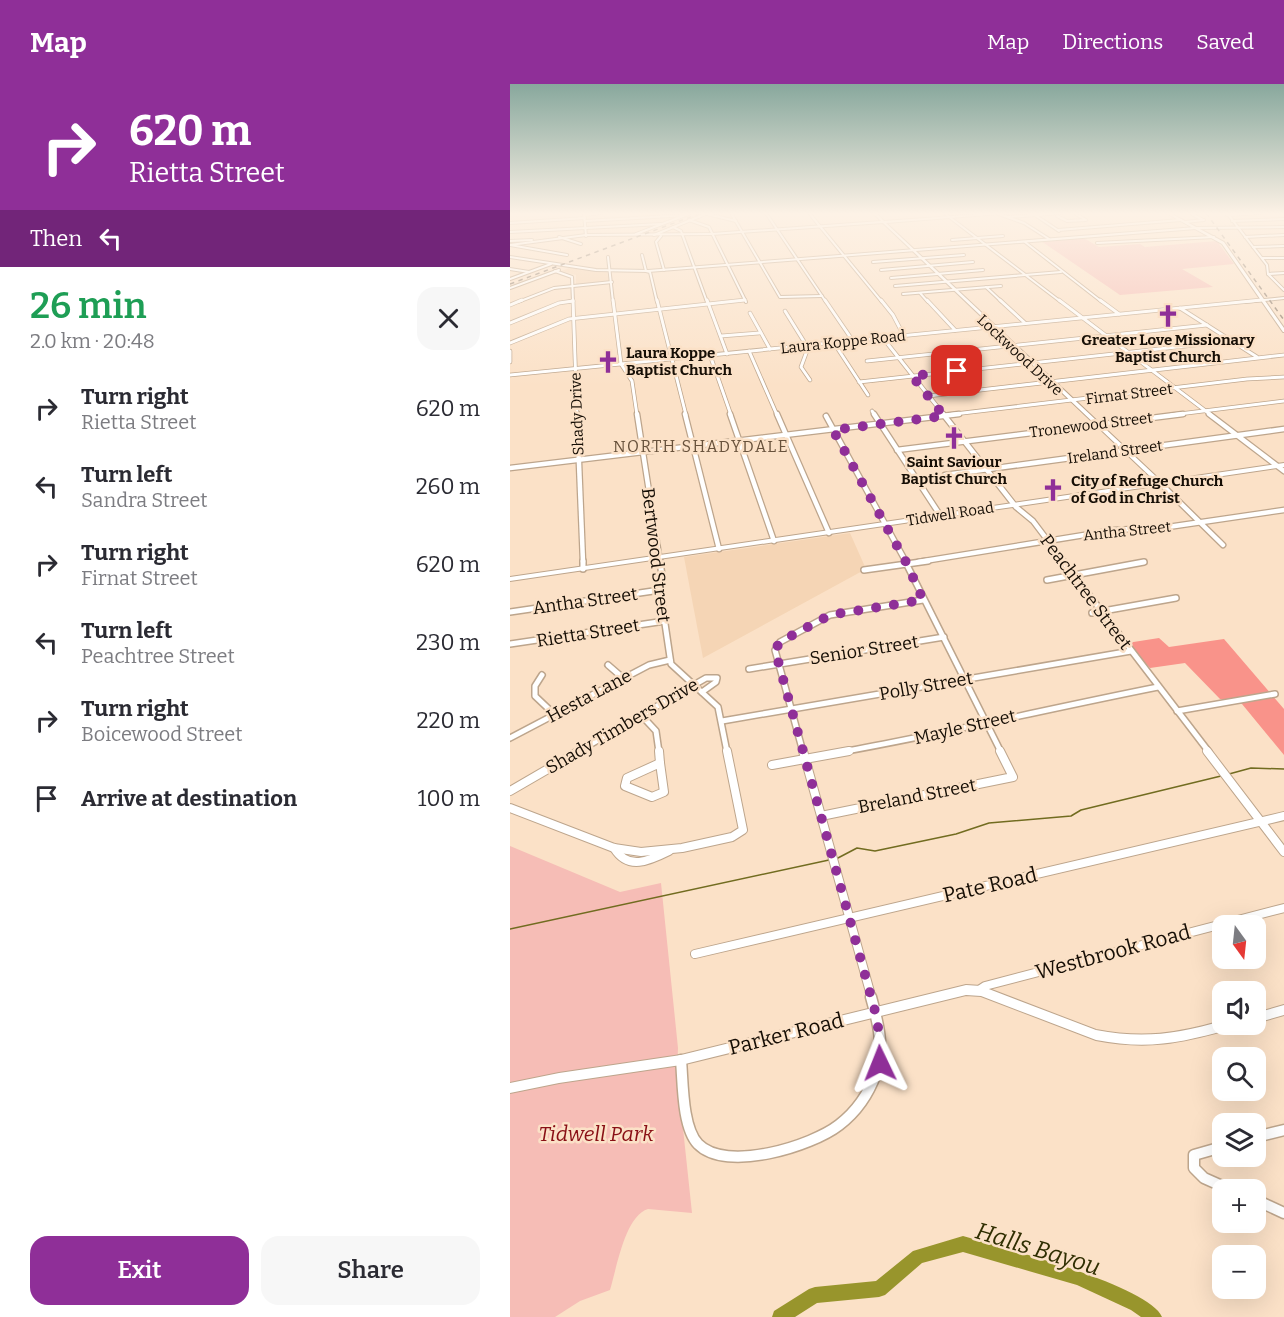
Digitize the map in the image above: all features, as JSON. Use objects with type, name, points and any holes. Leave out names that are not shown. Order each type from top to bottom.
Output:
[{"type":"main road","name":"Lockwood Drive","points":[[932,271],[1156,481]]},
{"type":"main road","points":[[1242,271],[1284,331]]},
{"type":"main road","name":"Tidwell Road","points":[[510,577],[1284,463]]},
{"type":"main road","name":"Parker Road","points":[[510,1088],[559,1078],[681,1060],[875,1011],[982,988],[1113,1040],[1173,1040],[1212,1029]]},
{"type":"main road","points":[[1266,1015],[1284,1010]]},
{"type":"street","points":[[520,271],[530,272]]},
{"type":"street","points":[[510,279],[534,271]]},
{"type":"street","points":[[510,288],[555,271],[570,275],[573,285]]},
{"type":"street","points":[[606,271],[655,271]]},
{"type":"street","name":"Bertwood Street","points":[[610,271],[621,364],[632,381],[643,452],[662,576],[660,590],[670,660]]},
{"type":"street","points":[[648,271],[718,547]]},
{"type":"street","points":[[695,271],[727,354]]},
{"type":"street","points":[[510,343],[574,318],[746,302],[730,271]]},
{"type":"street","points":[[764,271],[782,299],[822,296]]},
{"type":"street","points":[[805,271],[853,341]]},
{"type":"street","points":[[856,271],[893,315],[897,327],[904,336]]},
{"type":"street","points":[[891,278],[976,271]]},
{"type":"street","points":[[1019,271],[1284,471]]},
{"type":"street","points":[[1268,271],[1276,284],[1284,290]]},
{"type":"street","points":[[895,286],[1061,272],[1119,314]]},
{"type":"street","points":[[1268,274],[1284,273]]},
{"type":"street","points":[[510,305],[554,288],[612,282]]},
{"type":"street","points":[[1276,284],[1284,284]]},
{"type":"street","name":"Shady Drive","points":[[573,285],[583,567]]},
{"type":"street","points":[[903,294],[1001,286]]},
{"type":"street","points":[[986,287],[1025,323]]},
{"type":"street","points":[[920,293],[955,330]]},
{"type":"street","name":"Laura Koppe Road","points":[[510,375],[1283,298]]},
{"type":"street","points":[[510,323],[559,303],[573,301]]},
{"type":"street","points":[[1179,308],[1257,357]]},
{"type":"street","points":[[785,311],[806,346],[808,352],[801,367],[810,380]]},
{"type":"street","points":[[750,313],[759,333],[770,349]]},
{"type":"street","points":[[867,361],[1206,325]]},
{"type":"street","points":[[721,336],[759,333]]},
{"type":"street","name":"Peachtree Street","points":[[883,338],[986,470],[1013,502],[1033,521],[1284,852]]},
{"type":"street","points":[[859,382],[1231,341]]},
{"type":"street","points":[[834,343],[868,395]]},
{"type":"street","points":[[510,351],[510,362]]},
{"type":"street","points":[[749,351],[828,531]]},
{"type":"street","points":[[710,355],[773,539]]},
{"type":"street","points":[[928,396],[1284,355]]},
{"type":"street","name":"Firnat Street","points":[[510,468],[1174,388],[1284,377]]},
{"type":"street","name":"Tronewood Street","points":[[897,450],[1284,401]]},
{"type":"street","points":[[872,411],[939,513]]},
{"type":"street","points":[[826,417],[907,564],[923,600],[988,723]]},
{"type":"street","name":"Ireland Street","points":[[945,475],[1284,429]]},
{"type":"street","name":"Lockwood Drive","points":[[1156,481],[1223,545]]},
{"type":"street","name":"Antha Street","points":[[864,570],[1002,550],[1046,540],[1115,530],[1199,523],[1284,510]]},
{"type":"street","points":[[1047,580],[1144,562]]},
{"type":"street","name":"Antha Street","points":[[510,612],[660,590]]},
{"type":"street","points":[[1092,613],[1176,598]]},
{"type":"street","points":[[681,1060],[690,1129],[698,1144],[706,1150],[725,1155],[750,1156],[798,1145],[839,1125],[868,1092],[880,1063],[880,1038],[875,1011],[775,650],[777,645],[830,615],[923,600]]},
{"type":"street","name":"Rietta Street","points":[[510,645],[665,621]]},
{"type":"street","name":"Senior Street","points":[[749,669],[944,637]]},
{"type":"street","name":"Polly Street","points":[[722,721],[1131,651]]},
{"type":"street","points":[[510,808],[614,848],[641,852],[673,849],[732,837],[740,833],[743,826],[718,707],[675,670],[670,660]]},
{"type":"street","name":"Hesta Lane","points":[[510,738],[649,665],[670,660]]},
{"type":"street","points":[[608,665],[623,678]]},
{"type":"street","points":[[542,675],[535,686],[535,696],[554,714]]},
{"type":"street","name":"Shady Timbers Drive","points":[[510,791],[711,676],[717,678],[716,682],[702,692]]},
{"type":"street","name":"Mayle Street","points":[[772,765],[1158,687]]},
{"type":"street","points":[[1177,711],[1275,694]]},
{"type":"street","points":[[642,716],[656,731],[661,763],[664,790],[661,794],[652,797],[625,786],[625,781],[632,774],[661,763]]},
{"type":"street","name":"Breland Street","points":[[821,816],[1013,777],[988,723]]},
{"type":"street","name":"Pate Road","points":[[695,954],[1284,816]]},
{"type":"street","points":[[614,848],[620,858],[634,863],[645,862],[673,849]]},
{"type":"street","name":"Westbrook Road","points":[[982,988],[1284,908]]},
{"type":"street","points":[[1266,1134],[1284,1130]]},
{"type":"street","points":[[1212,1150],[1194,1155],[1194,1168],[1204,1178],[1212,1182]]},
{"type":"street","points":[[1266,1205],[1284,1213]]},
{"type":"shaded area","points":[[561,271],[607,272],[609,281],[576,284],[576,275]]},
{"type":"shaded area","points":[[850,533],[866,569],[703,658],[684,557]]},
{"type":"shaded area","points":[[1159,638],[1169,647],[1224,639],[1284,709],[1284,755],[1242,704],[1220,699],[1185,663],[1150,668],[1127,643]]},
{"type":"green space","points":[[1084,271],[1185,271],[1213,287],[1120,295]]},
{"type":"green space","name":"Tidwell Park","points":[[510,846],[620,892],[661,883],[678,1048],[677,1072],[692,1213],[648,1209],[640,1214],[633,1221],[623,1244],[610,1290],[580,1301],[555,1317],[510,1317]]},
{"type":"waterway","points":[[1229,774],[1251,768],[1284,769]]},
{"type":"waterway","points":[[836,859],[857,848],[875,851],[956,834],[989,823],[1071,816],[1081,810],[1221,776]]},
{"type":"waterway","points":[[510,929],[829,860]]},
{"type":"waterway","name":"Halls Bayou","points":[[780,1317],[815,1295],[879,1289],[918,1256],[963,1244],[1078,1278],[1137,1304],[1154,1317]]},
{"type":"railway","points":[[510,284],[546,271]]},
{"type":"railway","points":[[1248,271],[1284,320]]},
{"type":"place","name":"Greater Love Missionary Baptist Church","points":[[1168,316]]},
{"type":"place","name":"Laura Koppe Baptist Church","points":[[608,362]]},
{"type":"place","name":"Saint Saviour Baptist Church","points":[[954,438]]},
{"type":"place","name":"City of Refuge Church of God in Christ","points":[[1053,490]]},
{"type":"district","name":"NORTH SHADYDALE","points":[[701,446]]},
{"type":"route","points":[[880,1063],[880,1038],[875,1011],[775,647],[780,642],[830,615],[923,600],[907,564],[833,430],[944,416],[912,376],[957,371]]}]
